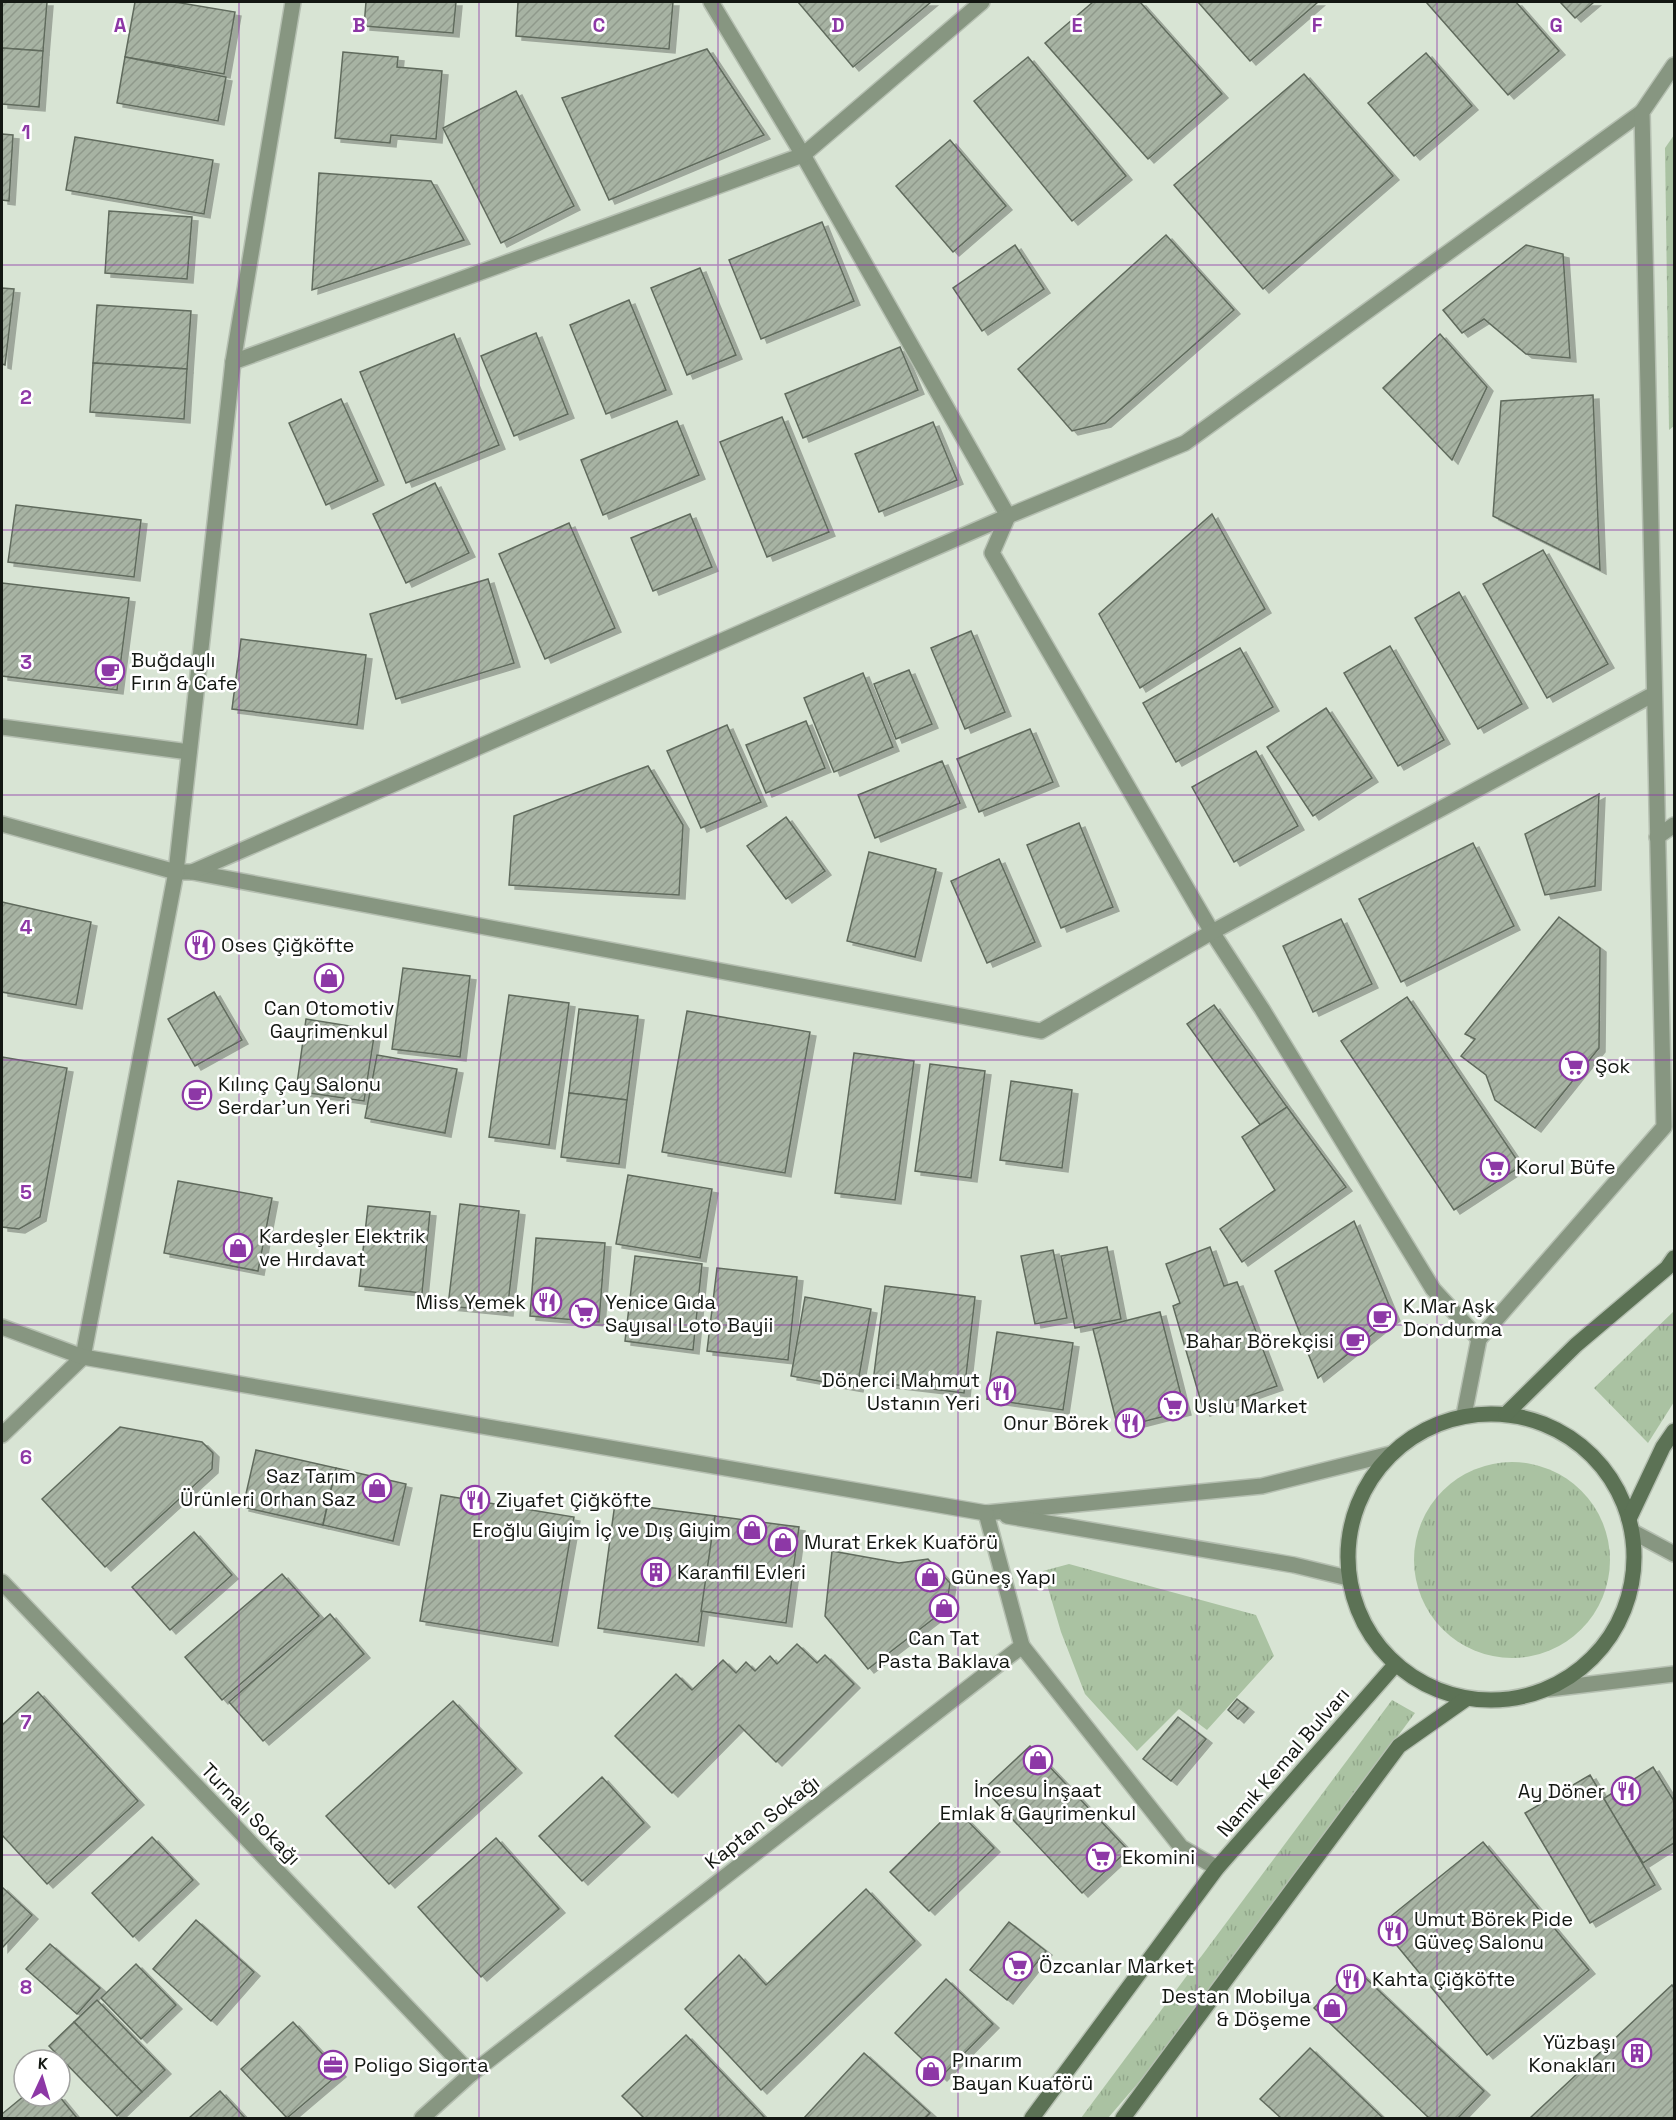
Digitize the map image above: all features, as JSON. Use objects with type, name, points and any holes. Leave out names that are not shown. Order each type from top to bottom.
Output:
[{"type":"main road","points":[[1506,1414],[1571,1350],[1667,1268],[1674,1258]]},
{"type":"main road","points":[[1506,1414],[1548,1425],[1588,1450],[1618,1487],[1631,1525],[1634,1580],[1618,1626],[1589,1663],[1549,1689],[1508,1700],[1466,1700],[1429,1687],[1395,1665],[1364,1626],[1348,1578],[1349,1528],[1364,1489],[1390,1455],[1424,1430],[1464,1415],[1506,1414]]},
{"type":"main road","points":[[1631,1525],[1663,1447],[1674,1431]]},
{"type":"main road","name":"Namık Kemal Bulvarı","points":[[1032,2118],[1217,1868],[1395,1665]]},
{"type":"main road","points":[[1123,2118],[1399,1746],[1466,1700]]},
{"type":"street","points":[[2,1435],[83,1357],[176,872],[233,362],[293,2]]},
{"type":"street","points":[[711,2],[802,154],[1008,516]]},
{"type":"street","points":[[233,362],[802,154],[982,2]]},
{"type":"street","points":[[192,872],[1008,516],[1185,443],[1642,112],[1674,65]]},
{"type":"street","points":[[1464,1415],[1479,1339],[1664,1127],[1642,112]]},
{"type":"street","points":[[1008,516],[992,553],[1212,932],[1434,1289],[1479,1339]]},
{"type":"street","points":[[2,824],[176,872],[192,872],[1041,1030],[1212,932],[1654,694]]},
{"type":"street","points":[[2,727],[189,752]]},
{"type":"street","points":[[1657,837],[1674,825]]},
{"type":"street","points":[[2,1327],[83,1357],[1294,1566],[1348,1578]]},
{"type":"street","points":[[986,1513],[1262,1486],[1390,1455]]},
{"type":"street","points":[[986,1513],[1022,1646],[1181,1847],[1217,1868]]},
{"type":"street","points":[[1631,1525],[1674,1554]]},
{"type":"street","name":"Turnalı Sokağı","points":[[2,1582],[471,2074]]},
{"type":"street","name":"Kaptan Sokağı","points":[[422,2118],[471,2074],[1022,1646]]},
{"type":"street","points":[[1549,1689],[1674,1674]]},
{"type":"green space","points":[[1674,135],[1674,426],[1669,430],[1665,148]]},
{"type":"green space","points":[[1674,1311],[1674,1402],[1648,1443],[1594,1388]]},
{"type":"green space","points":[[1512,1462],[1540,1466],[1558,1474],[1574,1484],[1588,1498],[1606,1532],[1610,1560],[1606,1588],[1598,1606],[1588,1622],[1574,1636],[1540,1654],[1512,1658],[1484,1654],[1466,1646],[1450,1636],[1436,1622],[1418,1588],[1414,1560],[1418,1532],[1426,1514],[1436,1498],[1450,1484],[1484,1466]]},
{"type":"green space","points":[[1069,1564],[1256,1615],[1274,1656],[1207,1730],[1179,1709],[1137,1751],[1085,1694],[1061,1632],[1043,1571]]},
{"type":"green space","points":[[1392,1700],[1415,1713],[1152,2067],[1108,2118],[1081,2118]]},
{"type":"building","points":[[2,2],[47,2],[43,51],[2,48]]},
{"type":"building","points":[[135,2],[175,2],[235,12],[224,74],[125,57]]},
{"type":"building","points":[[366,2],[456,2],[453,33],[364,26]]},
{"type":"building","points":[[518,2],[673,2],[669,49],[516,36]]},
{"type":"building","points":[[798,2],[931,2],[853,67]]},
{"type":"building","points":[[1093,2],[1140,2],[1222,94],[1148,159],[1045,43]]},
{"type":"building","points":[[1198,2],[1318,2],[1250,61]]},
{"type":"building","points":[[1426,2],[1516,2],[1559,51],[1508,95]]},
{"type":"building","points":[[1560,2],[1594,2],[1575,18]]},
{"type":"building","points":[[2,48],[43,51],[39,107],[2,104]]},
{"type":"building","points":[[707,49],[764,135],[609,200],[562,98]]},
{"type":"building","points":[[343,52],[398,57],[397,67],[442,71],[436,139],[391,135],[390,143],[335,138]]},
{"type":"building","points":[[1426,53],[1472,106],[1414,156],[1368,103]]},
{"type":"building","points":[[125,57],[226,77],[218,121],[117,103]]},
{"type":"building","points":[[1028,57],[1126,176],[1072,221],[974,101]]},
{"type":"building","points":[[1304,74],[1393,176],[1263,289],[1174,185]]},
{"type":"building","points":[[516,91],[574,206],[501,243],[443,128]]},
{"type":"building","points":[[2,134],[13,135],[9,201],[2,200]]},
{"type":"building","points":[[75,137],[213,160],[204,214],[66,190]]},
{"type":"building","points":[[950,140],[1006,206],[953,252],[896,186]]},
{"type":"building","points":[[319,173],[431,181],[464,240],[312,290]]},
{"type":"building","points":[[109,211],[192,217],[187,279],[105,273]]},
{"type":"building","points":[[822,222],[854,301],[761,339],[729,260]]},
{"type":"building","points":[[1166,235],[1234,310],[1105,423],[1072,431],[1018,369]]},
{"type":"building","points":[[1015,245],[1044,289],[982,331],[953,288]]},
{"type":"building","points":[[1526,245],[1563,254],[1570,358],[1526,354],[1484,319],[1462,333],[1443,310]]},
{"type":"building","points":[[700,268],[736,355],[687,375],[651,288]]},
{"type":"building","points":[[2,288],[14,289],[5,365],[2,364]]},
{"type":"building","points":[[629,300],[666,390],[606,414],[570,325]]},
{"type":"building","points":[[97,305],[191,311],[187,369],[93,363]]},
{"type":"building","points":[[536,333],[568,414],[514,436],[481,356]]},
{"type":"building","points":[[454,334],[499,445],[406,483],[360,372]]},
{"type":"building","points":[[1440,334],[1487,387],[1452,460],[1383,388]]},
{"type":"building","points":[[900,347],[918,390],[803,438],[785,394]]},
{"type":"building","points":[[93,363],[187,369],[184,419],[90,412]]},
{"type":"building","points":[[1593,395],[1600,570],[1493,516],[1501,401]]},
{"type":"building","points":[[341,399],[378,481],[326,505],[289,423]]},
{"type":"building","points":[[782,417],[829,532],[767,557],[720,442]]},
{"type":"building","points":[[677,421],[699,475],[603,515],[581,460]]},
{"type":"building","points":[[933,422],[957,480],[879,512],[855,454]]},
{"type":"building","points":[[435,483],[469,553],[406,583],[373,514]]},
{"type":"building","points":[[16,505],[141,520],[134,577],[8,562]]},
{"type":"building","points":[[690,514],[712,567],[653,591],[631,538]]},
{"type":"building","points":[[1212,514],[1265,609],[1140,688],[1099,614]]},
{"type":"building","points":[[569,523],[615,628],[545,659],[499,554]]},
{"type":"building","points":[[1543,550],[1608,664],[1547,698],[1483,584]]},
{"type":"building","points":[[488,579],[514,663],[396,699],[370,614]]},
{"type":"building","points":[[2,583],[129,598],[117,690],[2,676]]},
{"type":"building","points":[[1459,592],[1522,704],[1478,729],[1415,618]]},
{"type":"building","points":[[971,631],[1005,712],[965,729],[931,648]]},
{"type":"building","points":[[241,639],[366,655],[357,725],[232,709]]},
{"type":"building","points":[[1390,646],[1444,740],[1398,766],[1344,673]]},
{"type":"building","points":[[1240,648],[1273,707],[1176,762],[1143,703]]},
{"type":"building","points":[[909,670],[932,724],[896,739],[874,684]]},
{"type":"building","points":[[863,673],[893,747],[834,772],[804,698]]},
{"type":"building","points":[[1326,708],[1372,778],[1313,816],[1267,747]]},
{"type":"building","points":[[806,721],[825,768],[766,793],[746,745]]},
{"type":"building","points":[[727,725],[761,802],[701,828],[667,751]]},
{"type":"building","points":[[1030,729],[1053,782],[979,812],[957,759]]},
{"type":"building","points":[[1256,751],[1298,826],[1234,862],[1192,787]]},
{"type":"building","points":[[942,761],[960,803],[875,838],[858,795]]},
{"type":"building","points":[[648,766],[683,825],[679,895],[509,885],[514,816]]},
{"type":"building","points":[[1599,794],[1595,886],[1545,895],[1525,834]]},
{"type":"building","points":[[786,817],[825,871],[786,899],[747,846]]},
{"type":"building","points":[[1079,823],[1113,907],[1061,928],[1027,845]]},
{"type":"building","points":[[1473,843],[1514,926],[1401,982],[1359,899]]},
{"type":"building","points":[[869,852],[936,869],[915,957],[847,941]]},
{"type":"building","points":[[999,859],[1035,942],[987,963],[951,881]]},
{"type":"building","points":[[2,902],[91,922],[76,1005],[2,992]]},
{"type":"building","points":[[1559,917],[1600,948],[1599,1048],[1535,1128],[1495,1100],[1486,1075],[1461,1056],[1475,1039],[1465,1034]]},
{"type":"building","points":[[1341,919],[1372,984],[1313,1012],[1283,946]]},
{"type":"building","points":[[403,968],[470,976],[460,1057],[392,1049]]},
{"type":"building","points":[[214,992],[242,1040],[195,1066],[168,1019]]},
{"type":"building","points":[[509,995],[569,1003],[549,1145],[489,1137]]},
{"type":"building","points":[[1407,997],[1521,1166],[1454,1210],[1341,1041]]},
{"type":"building","points":[[1214,1005],[1287,1107],[1261,1126],[1187,1024]]},
{"type":"building","points":[[579,1009],[638,1016],[627,1100],[569,1093]]},
{"type":"building","points":[[687,1011],[810,1032],[785,1173],[662,1152]]},
{"type":"building","points":[[306,1019],[375,1030],[364,1101],[296,1091]]},
{"type":"building","points":[[854,1053],[914,1061],[895,1200],[835,1193]]},
{"type":"building","points":[[377,1055],[457,1069],[445,1133],[365,1118]]},
{"type":"building","points":[[2,1057],[67,1068],[40,1217],[19,1229],[2,1227]]},
{"type":"building","points":[[930,1064],[985,1071],[971,1178],[915,1171]]},
{"type":"building","points":[[1011,1081],[1072,1090],[1062,1168],[1000,1160]]},
{"type":"building","points":[[569,1093],[627,1100],[619,1164],[561,1157]]},
{"type":"building","points":[[1287,1107],[1346,1187],[1242,1262],[1220,1229],[1275,1190],[1242,1137]]},
{"type":"building","points":[[628,1175],[712,1189],[700,1258],[616,1244]]},
{"type":"building","points":[[178,1181],[272,1198],[258,1271],[164,1253]]},
{"type":"building","points":[[460,1204],[519,1211],[507,1312],[448,1306]]},
{"type":"building","points":[[368,1206],[430,1212],[422,1293],[359,1286]]},
{"type":"building","points":[[1354,1221],[1394,1317],[1318,1378],[1275,1271]]},
{"type":"building","points":[[536,1238],[605,1243],[599,1322],[530,1316]]},
{"type":"building","points":[[1107,1247],[1121,1319],[1075,1328],[1061,1256]]},
{"type":"building","points":[[1210,1247],[1224,1286],[1237,1282],[1277,1386],[1204,1412],[1173,1306],[1180,1303],[1166,1264]]},
{"type":"building","points":[[1053,1250],[1067,1318],[1035,1324],[1021,1256]]},
{"type":"building","points":[[635,1256],[702,1264],[693,1350],[625,1341]]},
{"type":"building","points":[[717,1268],[797,1277],[788,1360],[707,1351]]},
{"type":"building","points":[[885,1286],[975,1297],[964,1393],[873,1382]]},
{"type":"building","points":[[805,1297],[871,1309],[857,1388],[791,1376]]},
{"type":"building","points":[[1160,1312],[1185,1411],[1118,1428],[1093,1329]]},
{"type":"building","points":[[997,1332],[1073,1343],[1063,1410],[987,1399]]},
{"type":"building","points":[[120,1427],[202,1442],[213,1453],[212,1469],[105,1567],[42,1499]]},
{"type":"building","points":[[256,1450],[336,1468],[323,1525],[243,1507]]},
{"type":"building","points":[[336,1468],[406,1484],[393,1541],[323,1525]]},
{"type":"building","points":[[441,1495],[574,1517],[552,1642],[420,1621]]},
{"type":"building","name":"Karanfil Evleri","points":[[615,1503],[715,1516],[698,1642],[598,1628]]},
{"type":"building","points":[[715,1516],[799,1527],[786,1623],[701,1611]]},
{"type":"building","points":[[194,1532],[232,1575],[170,1630],[132,1587]]},
{"type":"building","points":[[832,1551],[899,1563],[928,1559],[950,1583],[946,1609],[868,1669],[825,1616]]},
{"type":"building","points":[[282,1574],[319,1616],[222,1700],[185,1657]]},
{"type":"building","points":[[330,1614],[364,1654],[263,1741],[229,1702]]},
{"type":"building","points":[[797,1644],[817,1663],[825,1655],[854,1684],[776,1762],[739,1725],[672,1793],[615,1736],[676,1674],[692,1690],[723,1660],[736,1673],[746,1662],[755,1671],[770,1656],[777,1664]]},
{"type":"building","points":[[38,1692],[138,1801],[47,1884],[2,1835],[2,1725]]},
{"type":"building","points":[[1237,1699],[1248,1708],[1238,1719],[1228,1710]]},
{"type":"building","points":[[453,1701],[516,1769],[389,1884],[326,1816]]},
{"type":"building","points":[[1178,1717],[1206,1739],[1171,1781],[1143,1759]]},
{"type":"building","points":[[1030,1746],[1128,1850],[1082,1893],[984,1789]]},
{"type":"building","points":[[1653,1767],[1674,1801],[1674,1843],[1643,1863],[1603,1799]]},
{"type":"building","points":[[1590,1775],[1655,1885],[1590,1923],[1525,1813]]},
{"type":"building","points":[[602,1777],[644,1823],[582,1881],[539,1836]]},
{"type":"building","points":[[955,1808],[994,1848],[929,1911],[890,1872]]},
{"type":"building","points":[[152,1837],[193,1880],[133,1937],[92,1893]]},
{"type":"building","points":[[496,1838],[559,1909],[481,1977],[418,1907]]},
{"type":"building","points":[[1483,1842],[1589,1970],[1487,2055],[1380,1925]]},
{"type":"building","points":[[2,1887],[32,1915],[2,1948]]},
{"type":"building","points":[[866,1889],[915,1941],[761,2090],[685,2009],[739,1955],[766,1985]]},
{"type":"building","points":[[196,1920],[254,1972],[211,2021],[153,1969]]},
{"type":"building","points":[[1009,1922],[1046,1951],[1007,2000],[970,1970]]},
{"type":"building","points":[[50,1944],[100,1988],[77,2014],[26,1969]]},
{"type":"building","points":[[136,1964],[176,2005],[141,2039],[101,1998]]},
{"type":"building","points":[[1354,1967],[1484,2091],[1458,2118],[1429,2118],[1314,2008]]},
{"type":"building","points":[[946,1979],[993,2024],[941,2077],[895,2033]]},
{"type":"building","name":"Yüzbaşı Konakları","points":[[1672,1985],[1674,1988],[1674,2118],[1530,2118]]},
{"type":"building","points":[[97,2000],[165,2070],[142,2092],[74,2022]]},
{"type":"building","points":[[74,2022],[142,2092],[117,2116],[72,2070],[72,2048],[51,2048],[49,2046]]},
{"type":"building","points":[[293,2022],[340,2073],[287,2118],[241,2069]]},
{"type":"building","points":[[686,2035],[765,2118],[644,2118],[622,2096]]},
{"type":"building","points":[[1310,2048],[1383,2118],[1281,2118],[1260,2099]]},
{"type":"building","points":[[864,2053],[930,2113],[925,2118],[804,2118]]},
{"type":"building","points":[[220,2091],[245,2118],[189,2118]]},
{"type":"building","points":[[12,2106],[12,2108],[69,2108],[77,2118],[2,2118],[2,2114]]},
{"type":"place","name":"Buğdaylı Fırın & Cafe","points":[[110,671]]},
{"type":"place","name":"Oses Çiğköfte","points":[[200,945]]},
{"type":"place","name":"Can Otomotiv Gayrimenkul","points":[[329,978]]},
{"type":"place","name":"Şok","points":[[1574,1066]]},
{"type":"place","name":"Kılınç Çay Salonu Serdar'un Yeri","points":[[197,1095]]},
{"type":"place","name":"Korul Büfe","points":[[1495,1167]]},
{"type":"place","name":"Kardeşler Elektrik ve Hırdavat","points":[[238,1248]]},
{"type":"place","name":"Miss Yemek","points":[[547,1302]]},
{"type":"place","name":"Yenice Gıda Sayısal Loto Bayii","points":[[584,1313]]},
{"type":"place","name":"K.Mar Aşk Dondurma","points":[[1382,1318]]},
{"type":"place","name":"Bahar Börekçisi","points":[[1355,1341]]},
{"type":"place","name":"Dönerci Mahmut Ustanın Yeri","points":[[1001,1391]]},
{"type":"place","name":"Uslu Market","points":[[1173,1406]]},
{"type":"place","name":"Onur Börek","points":[[1130,1423]]},
{"type":"place","name":"Saz Tarım Ürünleri Orhan Saz","points":[[377,1488]]},
{"type":"place","name":"Ziyafet Çiğköfte","points":[[475,1500]]},
{"type":"place","name":"Eroğlu Giyim İç ve Dış Giyim","points":[[752,1530]]},
{"type":"place","name":"Murat Erkek Kuaförü","points":[[783,1542]]},
{"type":"place","name":"Karanfil Evleri","points":[[656,1572]]},
{"type":"place","name":"Güneş Yapı","points":[[930,1577]]},
{"type":"place","name":"Can Tat Pasta Baklava","points":[[944,1608]]},
{"type":"place","name":"İncesu İnşaat Emlak & Gayrimenkul","points":[[1038,1760]]},
{"type":"place","name":"Ay Döner","points":[[1626,1791]]},
{"type":"place","name":"Ekomini","points":[[1101,1857]]},
{"type":"place","name":"Umut Börek Pide Güveç Salonu","points":[[1393,1931]]},
{"type":"place","name":"Özcanlar Market","points":[[1018,1966]]},
{"type":"place","name":"Kahta Çiğköfte","points":[[1351,1979]]},
{"type":"place","name":"Destan Mobilya & Döşeme","points":[[1332,2008]]},
{"type":"place","name":"Yüzbaşı Konakları","points":[[1637,2053]]},
{"type":"place","name":"Poligo Sigorta","points":[[333,2065]]},
{"type":"place","name":"Pınarım Bayan Kuaförü","points":[[931,2071]]}]
